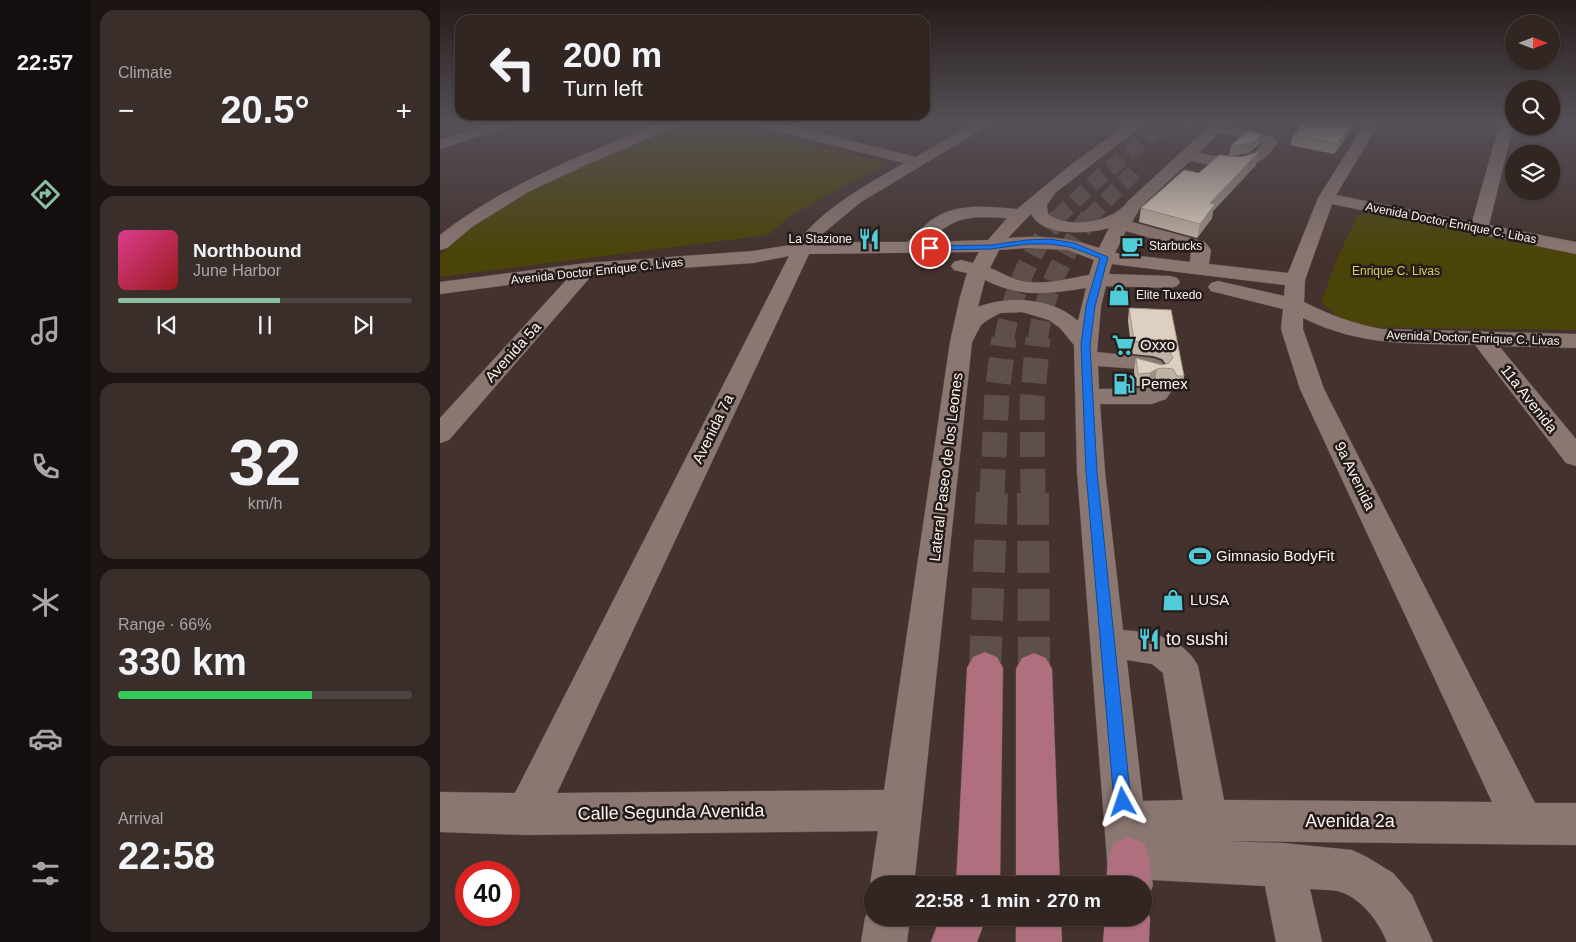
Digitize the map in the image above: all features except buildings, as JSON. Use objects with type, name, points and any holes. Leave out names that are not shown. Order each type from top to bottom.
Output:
[{"type":"main road","points":[[975,876],[985,668]]},
{"type":"main road","points":[[1034,669],[1038,876]]},
{"type":"main road","points":[[954,942],[961,926]]},
{"type":"main road","points":[[975,926],[976,942]]},
{"type":"main road","points":[[1039,926],[1039,942]]},
{"type":"main road","points":[[1126,942],[1127,926]]},
{"type":"street","points":[[440,244],[501,199],[573,166]]},
{"type":"street","name":"Avenida 7a","points":[[526,814],[798,256],[815,231],[854,198],[911,166]]},
{"type":"street","name":"Lateral Paseo de los Leones","points":[[893,876],[961,342],[970,295],[985,258],[1021,214],[1082,166]]},
{"type":"street","points":[[1176,166],[1148,192],[1124,219],[1101,269],[1091,306],[1086,351],[1091,472],[1128,862],[1282,865],[1352,872],[1377,889],[1396,911],[1410,942]]},
{"type":"street","name":"9a Avenida","points":[[1346,166],[1326,198],[1294,292],[1292,329],[1312,388],[1523,823]]},
{"type":"street","points":[[1478,228],[1495,166]]},
{"type":"street","points":[[1044,195],[1038,207],[1039,214],[1046,221],[1059,226],[1074,228],[1104,225],[1124,219],[1198,246],[1202,250],[1198,268]]},
{"type":"street","name":"Avenida Doctor Enrique C. Libas","points":[[1326,198],[1576,248]]},
{"type":"street","points":[[912,248],[949,217],[977,213],[1021,214]]},
{"type":"street","points":[[1150,263],[1172,238]]},
{"type":"street","name":"Avenida Doctor Enrique C. Livas","points":[[798,256],[954,265],[985,258],[1027,242],[1050,242],[1072,245],[1101,269],[1141,280],[1216,287],[1262,296],[1294,292]]},
{"type":"street","name":"Avenida Doctor Enrique C. Livas","points":[[440,288],[587,270],[754,257],[798,256],[912,248],[985,258],[1009,284],[1027,288],[1048,288],[1101,269],[1150,263],[1198,268],[1294,292],[1328,322],[1382,336],[1576,341]]},
{"type":"street","name":"Avenida 5a","points":[[440,434],[587,270]]},
{"type":"street","points":[[961,342],[971,323],[979,316],[999,308],[1036,307],[1053,313],[1066,322],[1086,351],[1154,366],[1159,379],[1157,394],[1152,396],[1088,397]]},
{"type":"street","name":"11a Avenida","points":[[1483,340],[1576,457]]},
{"type":"street","points":[[1108,644],[1152,648],[1172,657],[1180,666],[1207,820]]},
{"type":"street","name":"Calle Segunda Avenida","points":[[440,812],[526,814],[902,810]]},
{"type":"street","name":"Avenida 2a","points":[[1128,862],[1207,820],[1576,824]]},
{"type":"street","points":[[1282,865],[1299,942]]},
{"type":"street","points":[[884,942],[887,926]]},
{"type":"street","points":[[1135,926],[1137,942]]},
{"type":"green space","points":[[582,166],[882,166],[793,214],[767,235],[440,277],[440,255],[488,212],[553,178]]},
{"type":"green space","name":"Enrique C. Livas","points":[[1369,212],[1385,212],[1576,251],[1576,330],[1365,327],[1343,322],[1321,302],[1339,254],[1358,215]]},
{"type":"tunnel","points":[[1058,217],[1113,166]]},
{"type":"tunnel","points":[[1089,218],[1140,166]]},
{"type":"tunnel","points":[[1004,340],[1007,323],[1023,275],[1038,245],[1058,217]]},
{"type":"tunnel","points":[[1038,340],[1044,307],[1056,275],[1071,245],[1090,217]]},
{"type":"tunnel","points":[[992,494],[997,393],[1004,338]]},
{"type":"tunnel","points":[[1033,494],[1032,403],[1038,338]]},
{"type":"tunnel","points":[[985,668],[992,493]]},
{"type":"tunnel","points":[[1033,493],[1034,669]]},
{"type":"place","name":"La Stazione","points":[[869,239]]},
{"type":"place","name":"Starbucks","points":[[1132,246]]},
{"type":"place","name":"Elite Tuxedo","points":[[1119,295]]},
{"type":"place","name":"Oxxo","points":[[1123,345]]},
{"type":"place","name":"Pemex","points":[[1124,384]]},
{"type":"place","name":"Gimnasio BodyFit","points":[[1200,556]]},
{"type":"place","name":"LUSA","points":[[1173,600]]},
{"type":"place","name":"to sushi","points":[[1149,639]]},
{"type":"route","points":[[930,248],[991,247],[1027,242],[1050,242],[1072,245],[1104,257],[1091,306],[1086,345],[1091,472],[1123,802]]}]
